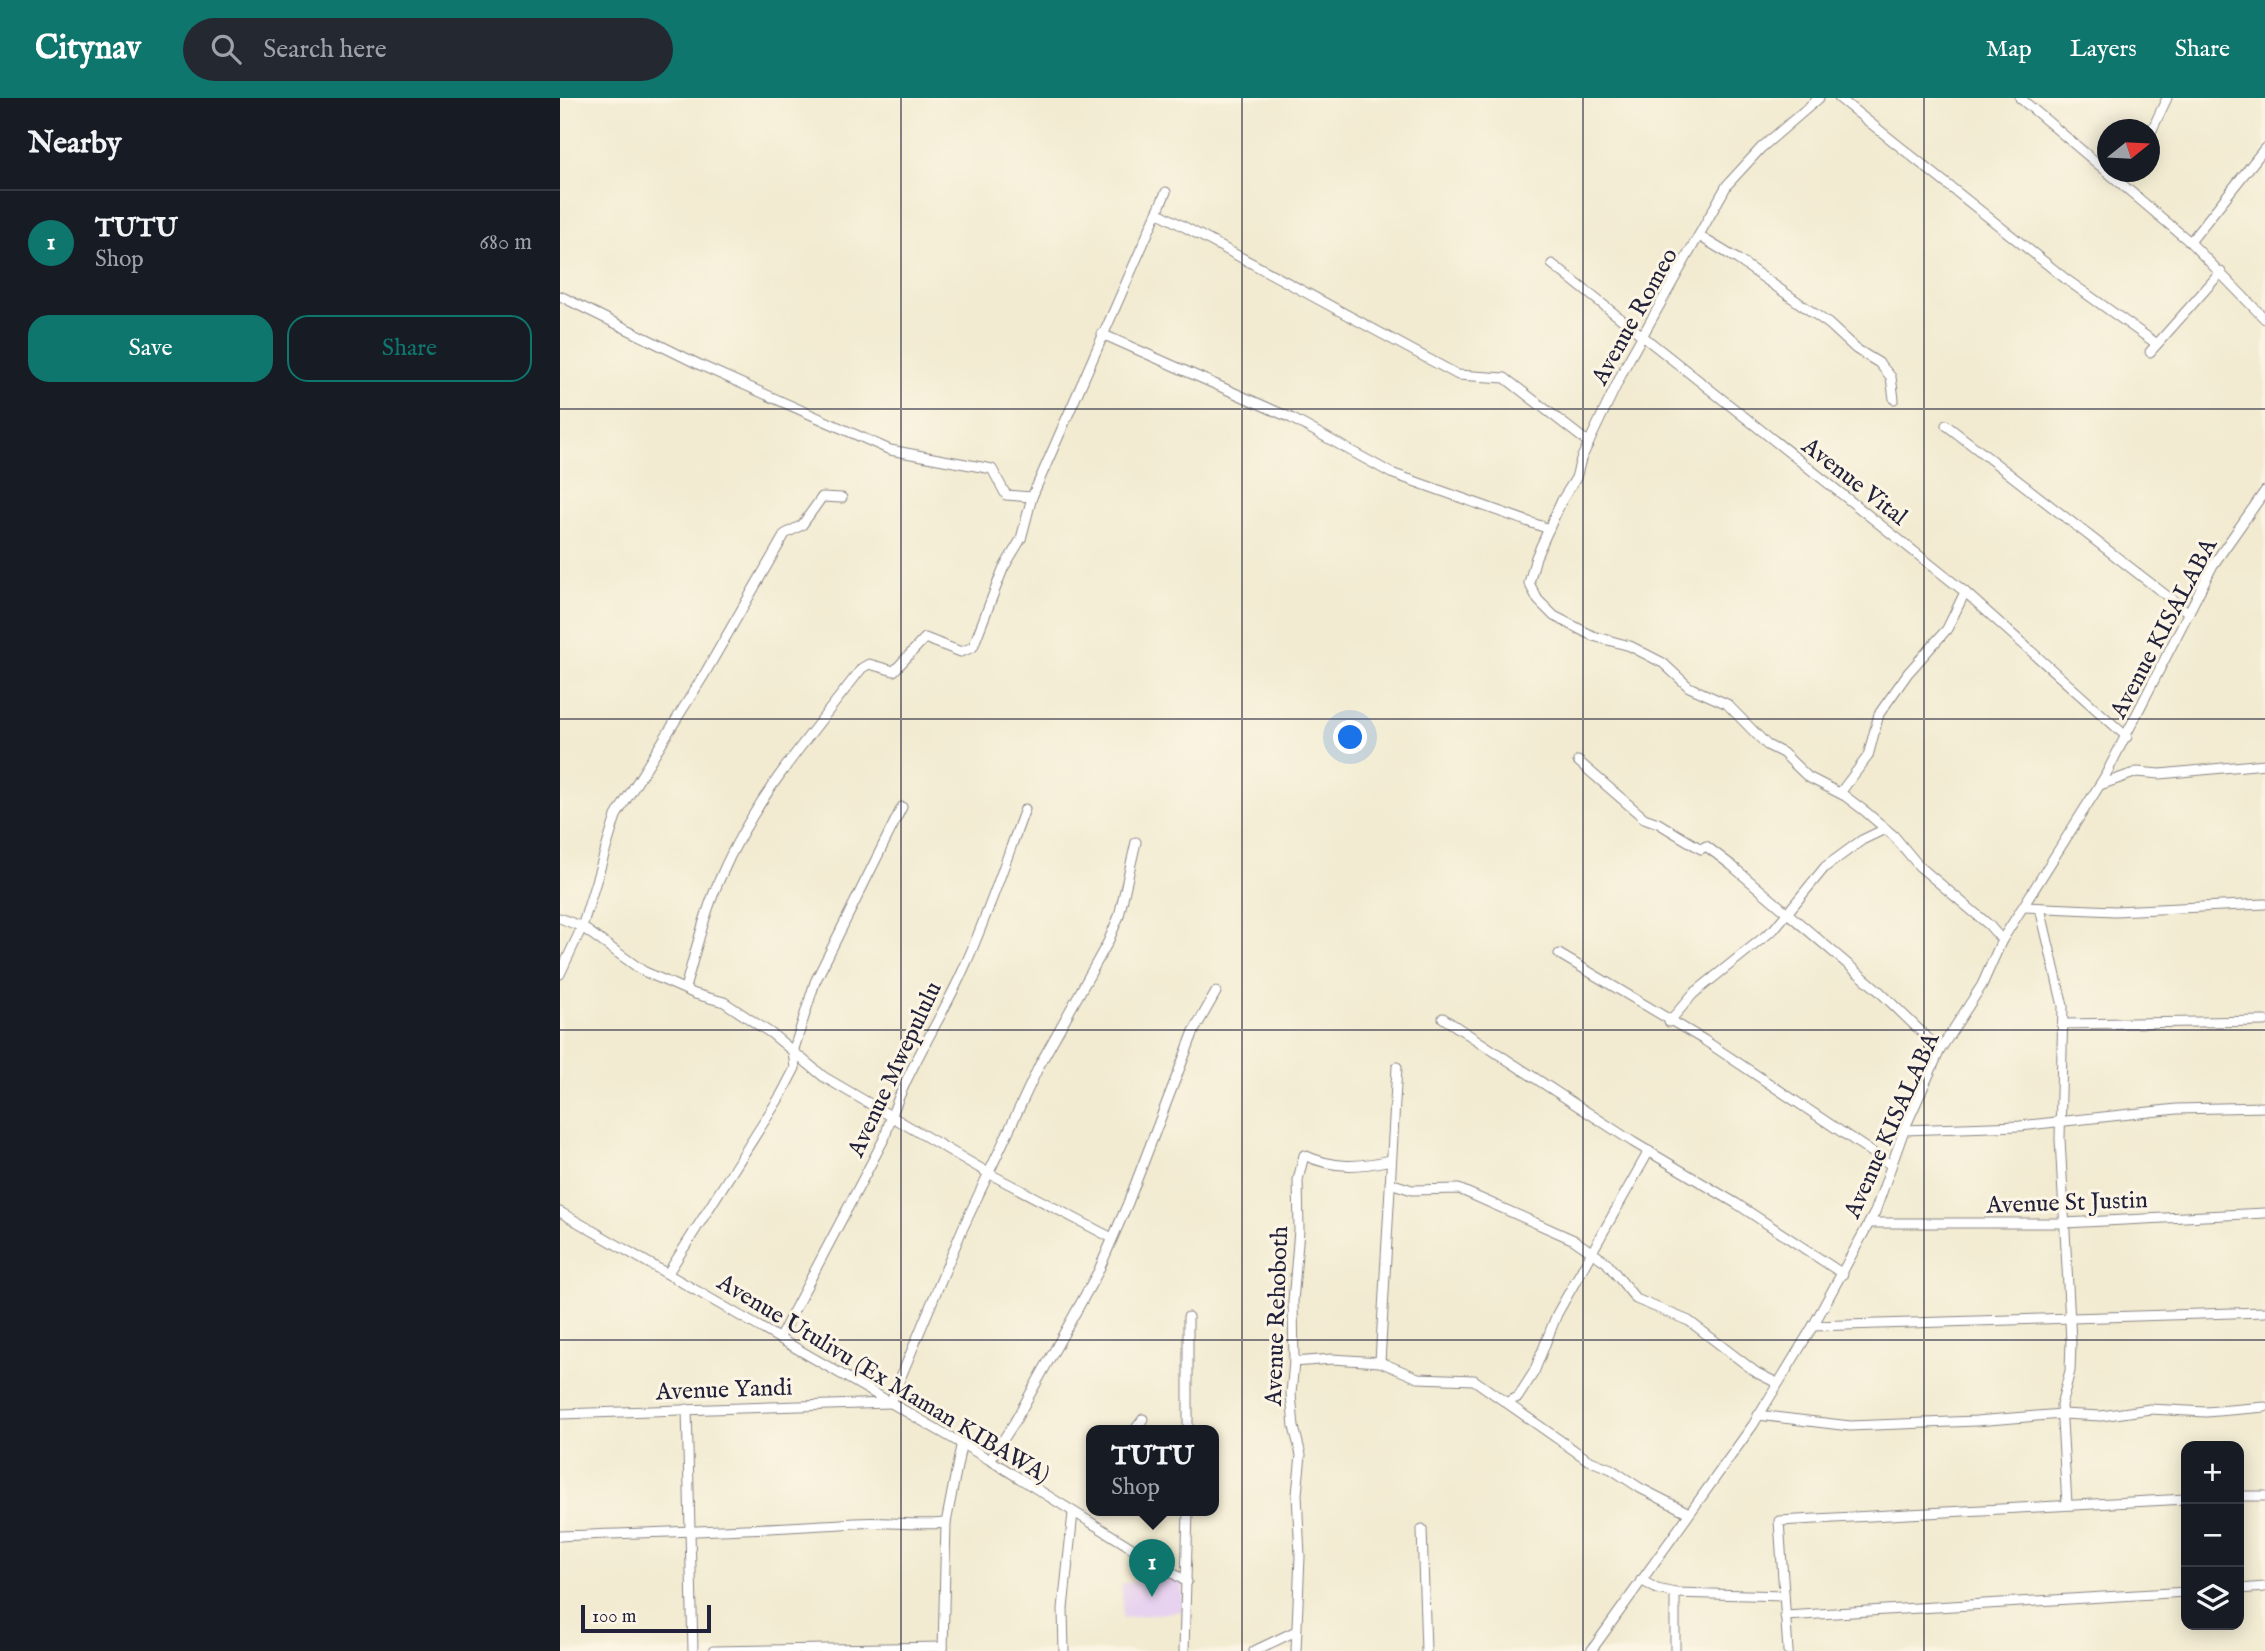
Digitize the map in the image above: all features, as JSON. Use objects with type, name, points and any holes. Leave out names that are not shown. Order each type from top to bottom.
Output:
[{"type":"street","name":"Avenue Romeo","points":[[1819,98],[1761,148],[1727,185],[1642,338],[1589,443],[1576,478],[1536,557],[1529,583],[1543,607],[1554,616],[1593,636],[1630,646],[1662,663],[1689,687],[1727,704],[1767,745],[1783,753],[1808,777],[1840,793]]},
{"type":"street","points":[[1839,98],[2067,280],[2157,344]]},
{"type":"street","points":[[2021,98],[2060,135],[2097,164]]},
{"type":"street","points":[[2157,119],[2166,98]]},
{"type":"street","points":[[2190,242],[2265,148]]},
{"type":"street","points":[[2119,182],[2190,242],[2221,272],[2245,301],[2264,315]]},
{"type":"street","points":[[685,988],[721,876],[743,832],[779,777],[862,668],[869,664],[894,671],[925,638],[961,652],[973,648],[1003,569],[1021,539],[1032,497],[1166,192]]},
{"type":"street","points":[[1157,212],[1458,375],[1505,378],[1589,443]]},
{"type":"street","points":[[1699,236],[1737,259],[1829,324],[1856,349],[1879,363],[1891,377],[1894,399]]},
{"type":"street","name":"Avenue Vital","points":[[1552,264],[1965,592],[2127,737]]},
{"type":"street","points":[[2150,352],[2221,272]]},
{"type":"street","points":[[560,296],[700,365],[890,450],[992,469],[1006,495],[1032,497]]},
{"type":"street","points":[[1102,334],[1291,418],[1391,473],[1549,528]]},
{"type":"street","points":[[1946,425],[2189,613]]},
{"type":"street","name":"Avenue KISALABA","points":[[1591,1651],[1758,1415],[1813,1326],[1870,1223],[1904,1130],[1940,1050],[1982,985],[2002,940],[2100,785],[2213,565],[2265,491]]},
{"type":"street","points":[[560,974],[582,927],[616,817],[704,675],[785,534],[802,525],[822,498],[842,498]]},
{"type":"street","points":[[1965,592],[1947,629],[1908,673],[1879,714],[1868,756],[1840,793],[1885,829],[1919,866],[1989,925],[2002,940]]},
{"type":"street","points":[[1578,761],[1644,818],[1658,823],[1701,849],[1706,846],[1878,990],[1940,1050]]},
{"type":"street","points":[[2100,785],[2137,772],[2160,774],[2265,764]]},
{"type":"street","points":[[668,1273],[781,1095],[795,1068],[793,1052],[815,982],[902,807]]},
{"type":"street","name":"Avenue Mwepululu","points":[[780,1337],[885,1137],[891,1115],[963,970],[1025,809]]},
{"type":"street","points":[[1669,1023],[1693,993],[1763,938],[1825,867],[1862,840],[1885,829]]},
{"type":"street","points":[[890,1403],[962,1230],[1039,1066],[1108,942],[1119,916],[1136,842]]},
{"type":"street","points":[[2024,907],[2115,911],[2265,904]]},
{"type":"street","points":[[2040,908],[2051,962],[2060,983],[2063,1024],[2061,1120],[2070,1371],[2061,1405],[2067,1504]]},
{"type":"street","points":[[560,918],[582,927],[643,971],[724,1002],[753,1020],[824,1077],[990,1174],[1112,1238]]},
{"type":"street","points":[[1559,954],[1669,1023],[1703,1041],[1891,1165]]},
{"type":"street","points":[[990,1460],[1014,1423],[1098,1272],[1194,1031],[1216,992]]},
{"type":"street","points":[[1443,1018],[1649,1151],[1738,1203],[1843,1274]]},
{"type":"street","points":[[2063,1024],[2265,1021]]},
{"type":"street","points":[[1380,1362],[1397,1067]]},
{"type":"street","points":[[1904,1130],[1970,1129],[2177,1109],[2265,1107]]},
{"type":"street","points":[[1507,1402],[1518,1397],[1534,1372],[1557,1314],[1649,1151]]},
{"type":"street","name":"Avenue Rehoboth","points":[[1296,1651],[1300,1556],[1297,1494],[1301,1455],[1291,1408],[1294,1362],[1293,1301],[1299,1230],[1298,1181],[1304,1155],[1327,1166],[1360,1167],[1391,1160]]},
{"type":"street","points":[[1390,1183],[1412,1190],[1459,1189],[1574,1240],[1590,1254],[1605,1262],[1636,1299],[1689,1321],[1757,1373],[1777,1383]]},
{"type":"street","name":"Avenue Utulivu (Ex Maman KIBAWA)","points":[[560,1212],[780,1337],[961,1446],[990,1460],[1187,1582]]},
{"type":"street","name":"Avenue St Justin","points":[[1870,1223],[2064,1223],[2265,1213]]},
{"type":"street","points":[[1813,1326],[2265,1312]]},
{"type":"street","points":[[1188,1317],[1188,1425]]},
{"type":"street","points":[[1294,1362],[1332,1359],[1380,1362],[1418,1378],[1474,1381],[1588,1460],[1611,1469],[1640,1488],[1689,1513]]},
{"type":"street","name":"Avenue Yandi","points":[[560,1414],[890,1403]]},
{"type":"street","points":[[1758,1415],[1850,1426],[1976,1422],[2062,1414],[2101,1416],[2150,1409],[2206,1412],[2265,1407]]},
{"type":"street","points":[[687,1409],[693,1651]]},
{"type":"street","points":[[1138,1425],[1143,1419]]},
{"type":"street","points":[[713,1651],[943,1649],[946,1523],[961,1446]]},
{"type":"street","points":[[2244,1496],[2265,1496]]},
{"type":"street","points":[[1788,1651],[1779,1521],[2181,1499]]},
{"type":"street","points":[[1064,1651],[1063,1609],[1073,1513]]},
{"type":"street","points":[[1087,1521],[1089,1516]]},
{"type":"street","points":[[1184,1651],[1188,1516]]},
{"type":"street","points":[[560,1536],[691,1533],[858,1523],[922,1526],[946,1523]]},
{"type":"street","points":[[1422,1529],[1426,1651]]},
{"type":"street","points":[[1641,1580],[1657,1589],[1675,1593],[1784,1596]]},
{"type":"street","points":[[2244,1589],[2265,1587]]},
{"type":"street","points":[[1785,1616],[2181,1592]]},
{"type":"street","points":[[1675,1593],[1675,1651]]},
{"type":"street","points":[[1254,1651],[1296,1631]]},
{"type":"shaded area","points":[[1175,1579],[1182,1582],[1183,1611],[1122,1618],[1122,1583]]},
{"type":"place","name":"TUTU","points":[[1152,1597]]}]
